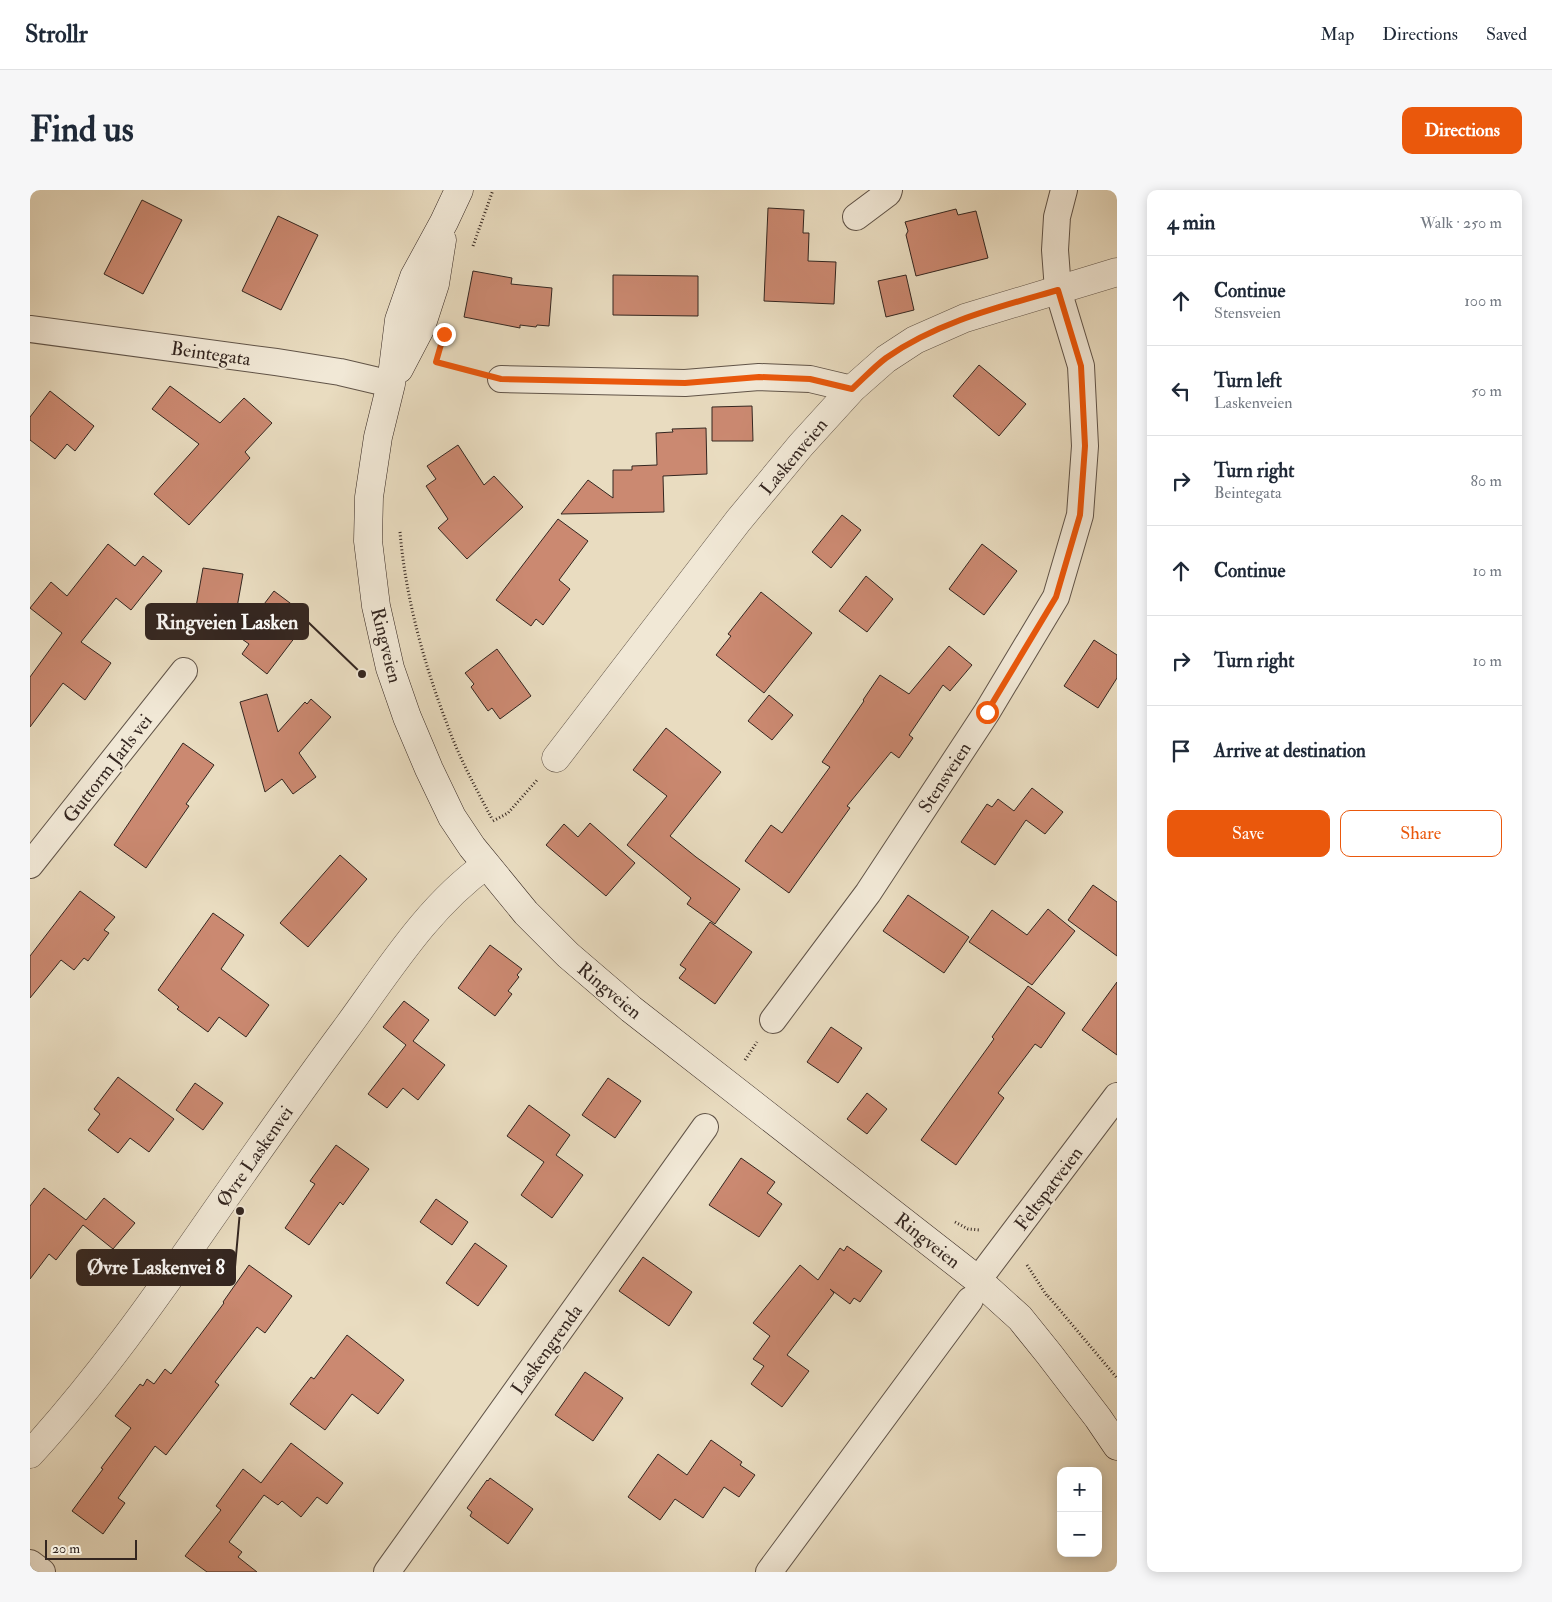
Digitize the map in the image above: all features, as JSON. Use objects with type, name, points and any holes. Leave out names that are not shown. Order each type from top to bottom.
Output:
[{"type":"main road","name":"Ringveien","points":[[459,190],[444,222],[435,284],[421,327],[391,384],[378,437],[369,497],[368,541],[376,606],[390,668],[406,717],[452,816],[472,847],[526,913],[556,943],[631,1009],[974,1290],[1020,1318],[1060,1368],[1117,1446]]},
{"type":"main road","name":"Laskenveien","points":[[556,758],[738,521],[801,444],[852,389],[886,359],[915,340],[965,318],[1117,272]]},
{"type":"main road","name":"Øvre Laskenvei","points":[[30,1454],[55,1426],[146,1312],[297,1094],[412,939],[444,901],[486,864]]},
{"type":"street","points":[[856,217],[888,193],[889,190]]},
{"type":"street","name":"Stensveien","points":[[774,1020],[873,884],[987,712],[1056,597],[1080,515],[1085,446],[1081,366],[1058,290],[1055,250],[1057,216],[1064,190]]},
{"type":"street","name":"Beintegata","points":[[32,332],[276,362],[340,372],[391,384]]},
{"type":"street","points":[[501,379],[685,383],[759,377],[810,379],[852,389]]},
{"type":"street","name":"Guttorm Jarls vei","points":[[30,864],[184,671]]},
{"type":"street","name":"Feltspatveien","points":[[974,1290],[1117,1096]]},
{"type":"street","name":"Laskengrenda","points":[[387,1572],[705,1126]]},
{"type":"street","points":[[769,1572],[974,1290]]},
{"type":"street","points":[[30,1563],[42,1572]]},
{"type":"path","points":[[432,368],[438,353]]},
{"type":"path","points":[[436,362],[501,379]]},
{"type":"path","points":[[400,531],[402,557],[425,661],[452,738],[493,821],[508,813],[556,758]]},
{"type":"path","points":[[1026,1264],[1048,1296],[1117,1378]]},
{"type":"path","points":[[1043,1300],[1048,1296]]},
{"type":"building","points":[[142,200],[182,220],[143,294],[104,274]]},
{"type":"building","points":[[768,208],[804,210],[803,233],[809,233],[808,261],[836,262],[834,304],[764,301]]},
{"type":"building","points":[[956,209],[958,215],[976,211],[988,258],[916,276],[906,235],[908,231],[905,222]]},
{"type":"building","points":[[278,216],[318,235],[281,310],[242,291]]},
{"type":"building","points":[[473,271],[512,278],[511,284],[552,288],[549,326],[520,325],[520,328],[464,317]]},
{"type":"building","points":[[613,275],[698,276],[698,316],[613,315]]},
{"type":"building","points":[[906,275],[914,310],[886,317],[878,281]]},
{"type":"building","points":[[979,365],[1026,404],[999,436],[953,396]]},
{"type":"building","points":[[170,386],[220,423],[244,398],[272,423],[245,452],[250,458],[189,525],[154,494],[199,444],[152,409]]},
{"type":"building","points":[[50,391],[94,426],[75,451],[67,444],[55,459],[30,440],[30,417]]},
{"type":"building","points":[[752,406],[753,441],[712,441],[712,407]]},
{"type":"building","points":[[706,428],[707,474],[663,476],[664,512],[561,514],[588,480],[613,498],[613,470],[632,470],[632,466],[657,465],[656,433],[673,432],[672,429]]},
{"type":"building","points":[[458,445],[484,485],[494,476],[523,507],[467,559],[438,528],[448,519],[426,486],[436,479],[427,466]]},
{"type":"building","points":[[842,515],[861,530],[831,568],[812,552]]},
{"type":"building","points":[[558,519],[588,541],[559,580],[570,589],[543,625],[536,619],[531,626],[496,600]]},
{"type":"building","points":[[108,544],[135,566],[143,556],[162,571],[131,610],[116,598],[81,642],[111,663],[85,700],[63,683],[30,727],[30,677],[62,633],[30,608],[51,582],[67,596]]},
{"type":"building","points":[[982,544],[1017,571],[984,615],[949,589]]},
{"type":"building","points":[[203,568],[243,574],[236,613],[196,607]]},
{"type":"building","points":[[866,576],[893,599],[867,632],[839,611]]},
{"type":"building","points":[[274,591],[306,615],[298,625],[302,628],[267,674],[242,654],[249,644],[239,637]]},
{"type":"building","points":[[761,592],[812,633],[764,693],[716,655],[731,636],[728,634]]},
{"type":"building","points":[[1094,640],[1117,655],[1117,678],[1098,708],[1064,686]]},
{"type":"building","points":[[949,646],[972,665],[950,691],[943,685],[909,735],[913,738],[899,758],[891,752],[847,806],[850,808],[789,893],[745,861],[771,825],[782,833],[830,767],[822,762],[880,675],[909,694]]},
{"type":"building","points":[[497,649],[531,696],[500,719],[492,708],[488,711],[471,687],[474,684],[465,673]]},
{"type":"building","points":[[267,694],[278,732],[305,702],[307,704],[311,699],[331,717],[299,753],[316,777],[293,794],[282,779],[265,792],[240,702]]},
{"type":"building","points":[[769,695],[793,715],[772,740],[748,721]]},
{"type":"building","points":[[666,728],[721,772],[670,836],[740,889],[715,924],[687,904],[691,898],[627,845],[667,796],[633,770]]},
{"type":"building","points":[[183,743],[214,765],[186,804],[189,806],[146,868],[114,845]]},
{"type":"building","points":[[1032,788],[1063,812],[1045,834],[1026,820],[995,865],[961,842],[987,804],[992,807],[998,799],[1014,811]]},
{"type":"building","points":[[590,823],[635,863],[606,896],[546,845],[564,824],[578,837]]},
{"type":"building","points":[[340,855],[367,879],[308,947],[280,923]]},
{"type":"building","points":[[1093,885],[1117,902],[1117,956],[1068,920]]},
{"type":"building","points":[[80,891],[115,917],[104,930],[109,933],[88,961],[84,958],[74,970],[61,960],[30,998],[30,956]]},
{"type":"building","points":[[908,895],[969,937],[944,973],[883,931]]},
{"type":"building","points":[[1048,909],[1075,931],[1032,985],[969,942],[992,910],[1027,935]]},
{"type":"building","points":[[213,913],[244,935],[221,969],[269,1005],[246,1037],[219,1017],[208,1032],[177,1009],[179,1007],[158,990]]},
{"type":"building","points":[[710,922],[752,952],[715,1004],[679,978],[686,969],[680,965]]},
{"type":"building","points":[[490,945],[522,969],[517,975],[519,977],[508,991],[512,994],[495,1016],[458,988]]},
{"type":"building","points":[[1117,982],[1117,1055],[1082,1030]]},
{"type":"building","points":[[1028,986],[1065,1013],[1041,1048],[1035,1044],[998,1093],[1004,1098],[956,1165],[921,1140],[994,1039],[992,1037]]},
{"type":"building","points":[[404,1001],[429,1020],[413,1041],[445,1065],[418,1100],[403,1088],[387,1108],[368,1094],[406,1045],[383,1027]]},
{"type":"building","points":[[831,1027],[862,1048],[838,1083],[807,1062]]},
{"type":"building","points":[[118,1077],[174,1119],[149,1152],[130,1138],[118,1153],[88,1130],[100,1114],[94,1109]]},
{"type":"building","points":[[608,1078],[641,1101],[615,1138],[582,1115]]},
{"type":"building","points":[[195,1083],[223,1103],[203,1130],[176,1110]]},
{"type":"building","points":[[867,1093],[887,1109],[867,1134],[847,1119]]},
{"type":"building","points":[[529,1105],[570,1135],[556,1155],[583,1175],[552,1218],[521,1195],[544,1162],[507,1136]]},
{"type":"building","points":[[336,1145],[369,1169],[343,1205],[340,1202],[309,1245],[285,1228],[315,1184],[310,1181]]},
{"type":"building","points":[[741,1158],[775,1182],[767,1193],[782,1204],[759,1237],[709,1205]]},
{"type":"building","points":[[44,1188],[86,1220],[104,1198],[135,1223],[113,1249],[83,1225],[56,1260],[49,1254],[30,1279],[30,1206]]},
{"type":"building","points":[[436,1199],[468,1222],[452,1245],[420,1222]]},
{"type":"building","points":[[475,1243],[507,1266],[478,1306],[446,1283]]},
{"type":"building","points":[[847,1246],[882,1271],[860,1302],[854,1298],[850,1304],[830,1289],[834,1293],[787,1355],[809,1371],[782,1407],[751,1384],[764,1366],[753,1359],[770,1336],[753,1323],[800,1265],[818,1280],[840,1248],[844,1251]]},
{"type":"building","points":[[643,1257],[692,1292],[669,1326],[619,1291]]},
{"type":"building","points":[[249,1265],[292,1296],[265,1333],[257,1327],[215,1382],[219,1385],[166,1455],[155,1446],[118,1498],[125,1503],[103,1534],[72,1511],[131,1428],[115,1416],[140,1384],[143,1386],[147,1379],[154,1384],[165,1369],[171,1374],[224,1303]]},
{"type":"building","points":[[347,1335],[404,1380],[378,1414],[352,1394],[325,1430],[290,1404],[311,1377],[314,1379]]},
{"type":"building","points":[[585,1372],[623,1398],[593,1441],[555,1415]]},
{"type":"building","points":[[711,1440],[742,1462],[740,1465],[755,1475],[739,1497],[724,1487],[703,1518],[675,1499],[660,1520],[628,1497],[658,1454],[687,1475]]},
{"type":"building","points":[[291,1443],[343,1483],[327,1504],[317,1497],[301,1517],[282,1501],[278,1505],[264,1495],[229,1542],[242,1552],[238,1557],[257,1572],[207,1572],[185,1556],[221,1510],[216,1506],[243,1469],[261,1483]]},
{"type":"building","points":[[490,1478],[533,1509],[508,1544],[470,1516],[472,1512],[467,1508]]},
{"type":"place","name":"Ringveien Lasken","points":[[362,674]]},
{"type":"place","name":"Øvre Laskenvei 8","points":[[240,1211]]},
{"type":"route","points":[[444,334],[436,362],[501,379],[685,383],[759,377],[810,379],[852,389],[886,359],[915,340],[965,318],[1058,290],[1081,366],[1085,446],[1080,515],[1056,597],[987,712]]}]
